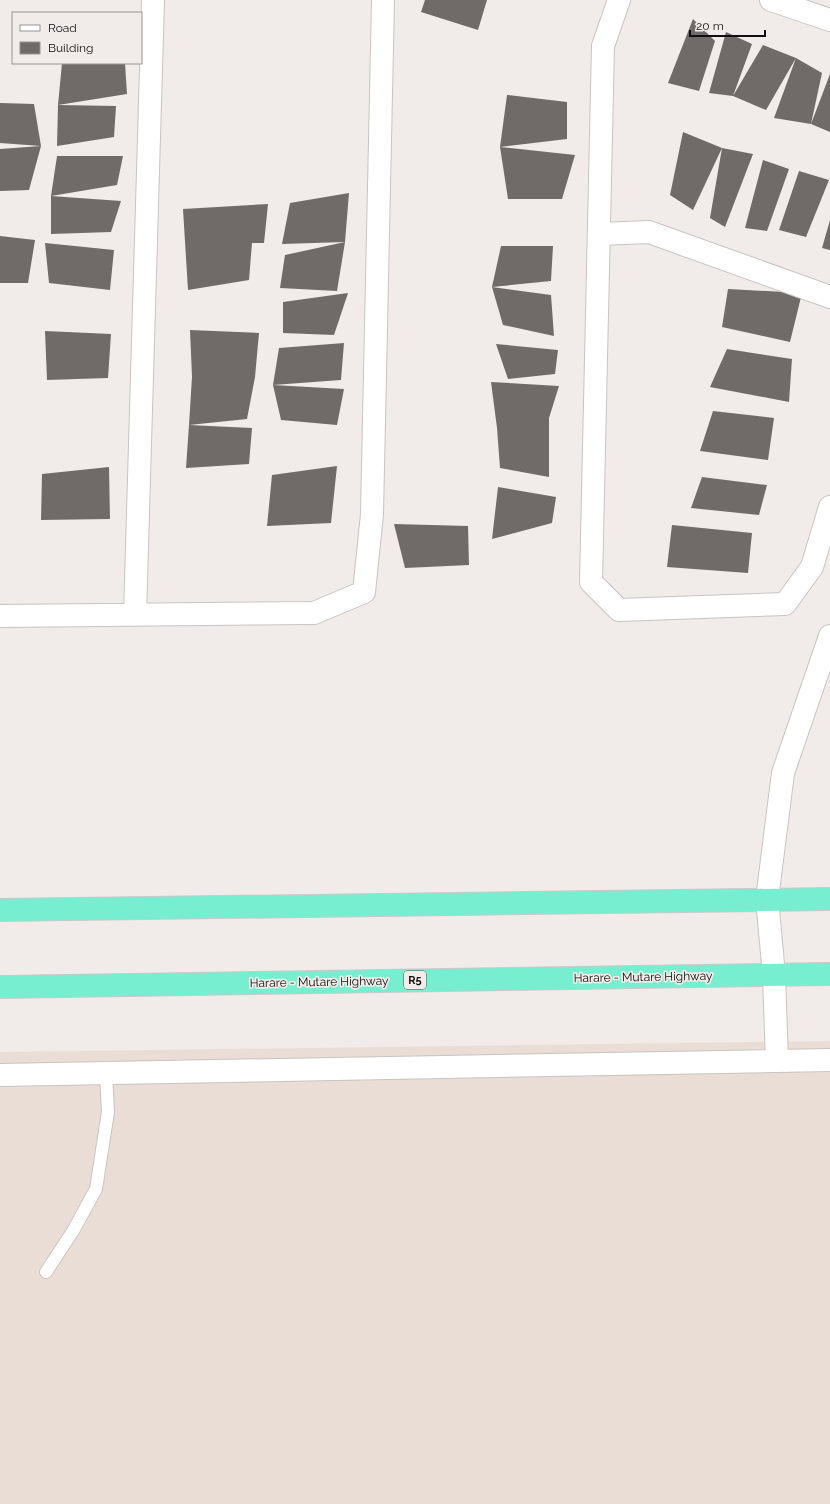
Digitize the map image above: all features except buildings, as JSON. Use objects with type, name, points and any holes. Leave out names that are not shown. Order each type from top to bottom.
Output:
[{"type":"highway","points":[[0,910],[830,899]]},
{"type":"highway","name":"Harare - Mutare Highway","points":[[0,987],[830,974]]},
{"type":"street","points":[[135,615],[153,0]]},
{"type":"street","points":[[0,616],[314,613],[364,592],[372,514],[382,0]]},
{"type":"street","points":[[619,0],[603,46],[591,582],[619,610],[785,604],[812,567],[830,507]]},
{"type":"street","points":[[771,0],[830,20]]},
{"type":"street","points":[[599,234],[649,232],[830,296]]},
{"type":"street","points":[[777,1061],[774,975],[767,900],[783,773],[830,636]]},
{"type":"street","points":[[0,1075],[830,1060]]},
{"type":"lane","points":[[46,1272],[73,1231],[96,1188],[108,1112],[106,1073]]},
{"type":"shaded area","points":[[830,1041],[830,1504],[0,1504],[0,1052]]}]
